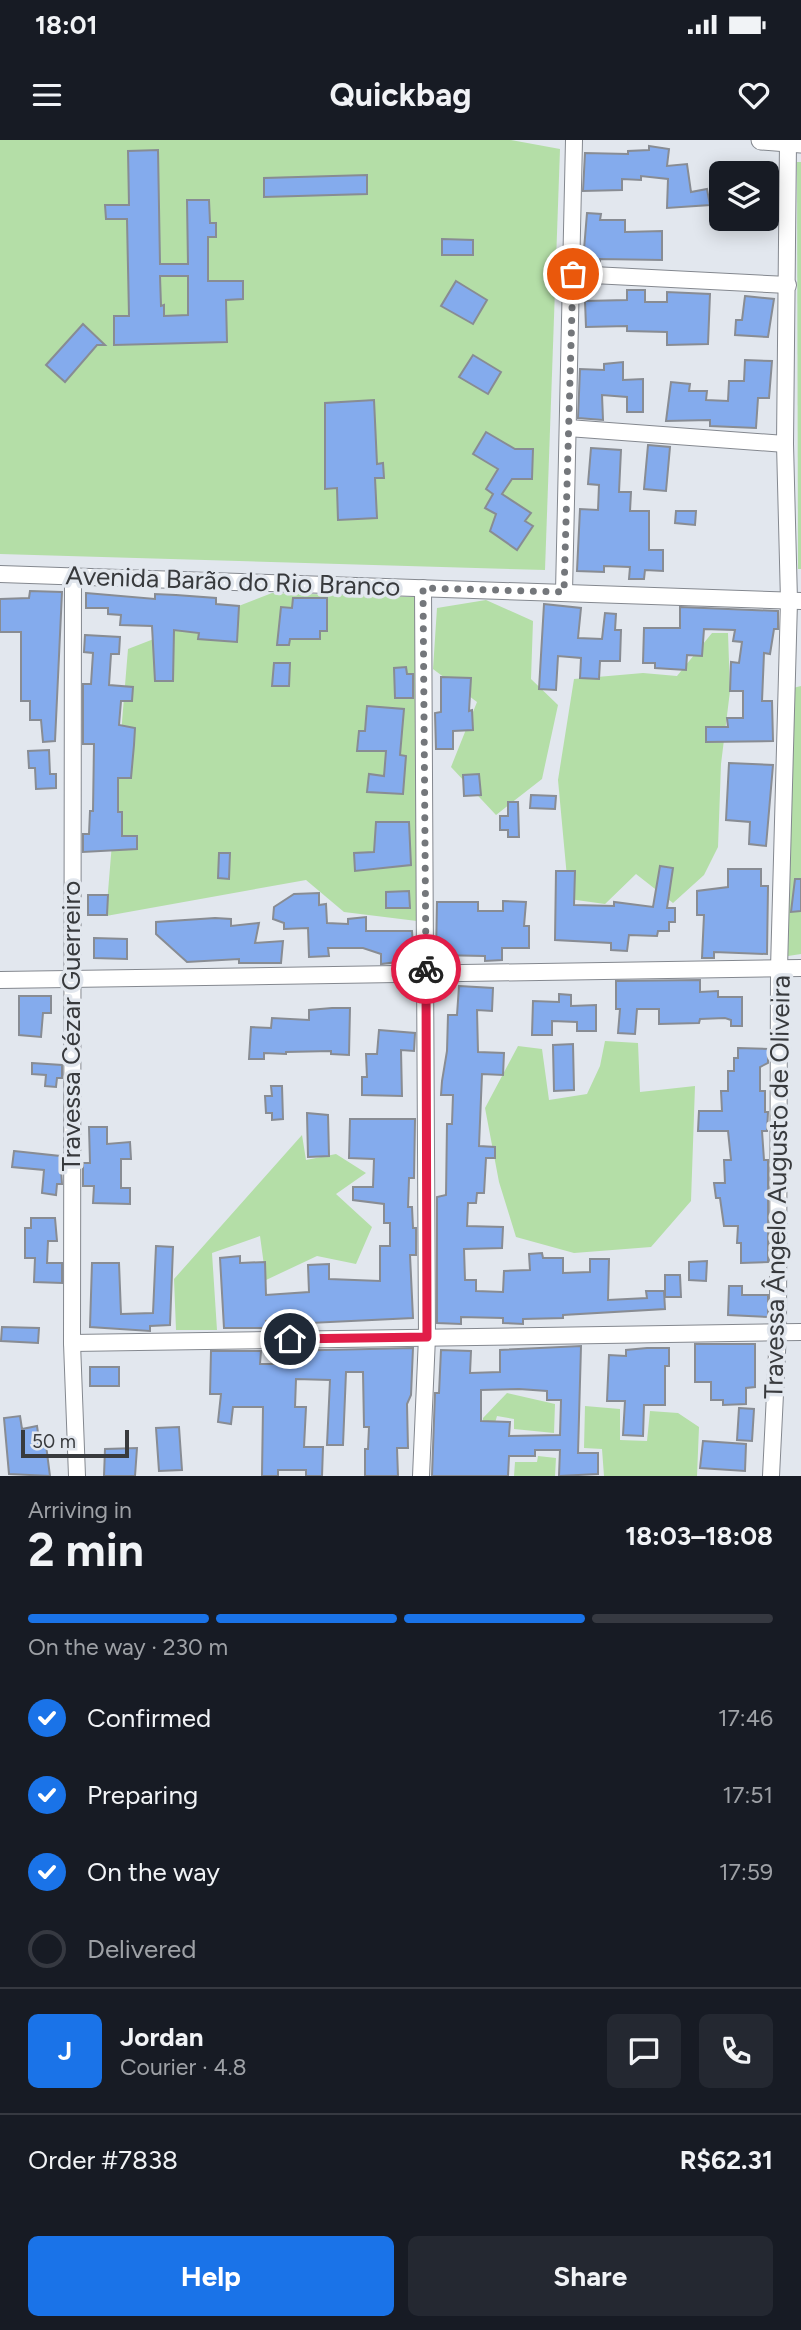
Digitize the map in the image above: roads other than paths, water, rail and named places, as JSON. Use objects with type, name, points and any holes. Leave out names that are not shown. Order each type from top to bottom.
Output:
[{"type":"street","points":[[564,592],[574,140]]},
{"type":"street","points":[[761,140],[794,142]]},
{"type":"street","name":"Travessa Ângelo Augusto de Oliveira","points":[[771,1476],[778,1332],[779,968],[795,601],[785,444],[794,142]]},
{"type":"street","points":[[573,274],[788,285]]},
{"type":"street","points":[[568,428],[785,444]]},
{"type":"street","name":"Avenida Barão do Rio Branco","points":[[0,574],[795,601]]},
{"type":"street","name":"Travessa Cézar Guerreiro","points":[[73,575],[72,1343],[78,1476]]},
{"type":"street","points":[[421,1476],[427,1337],[423,588]]},
{"type":"street","points":[[0,980],[801,968]]},
{"type":"street","points":[[72,1343],[801,1332]]}]
